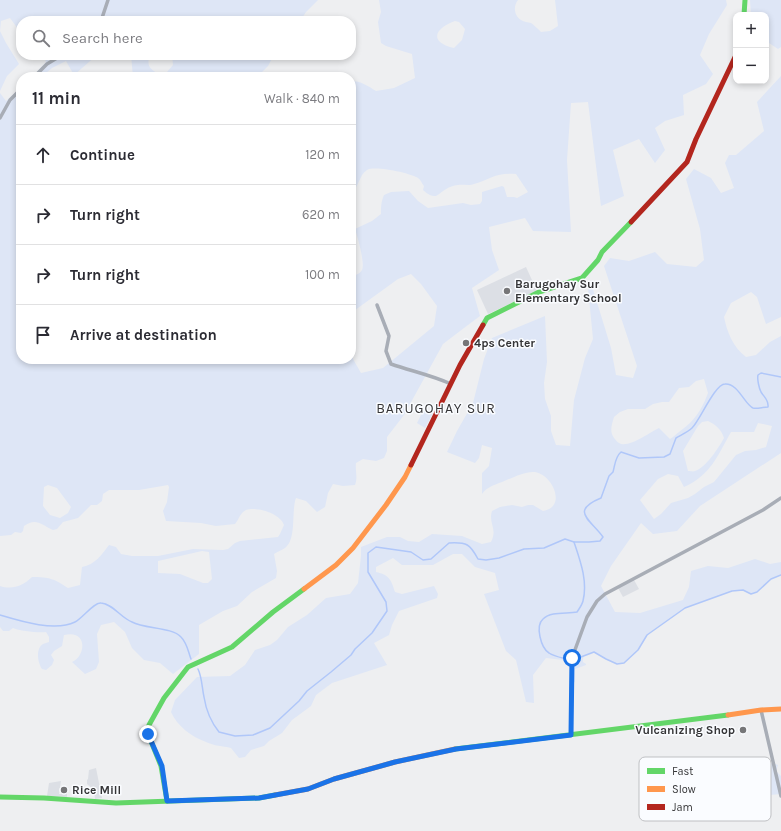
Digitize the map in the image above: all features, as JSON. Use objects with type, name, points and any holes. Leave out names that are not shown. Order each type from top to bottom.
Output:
[{"type":"street","points":[[103,16],[108,0]]},
{"type":"street","points":[[744,12],[745,0]]},
{"type":"street","points":[[39,72],[54,60]]},
{"type":"street","points":[[167,801],[162,766],[148,734],[149,725],[164,698],[188,667],[232,647],[273,612],[336,565],[353,548],[386,505],[405,477],[430,430],[460,365],[487,318],[538,292],[568,284],[582,278],[598,260],[602,252],[688,162],[696,139],[733,61]]},
{"type":"street","points":[[0,118],[10,100],[16,94]]},
{"type":"street","points":[[377,305],[389,336],[386,351],[391,364],[413,372],[426,374],[451,384]]},
{"type":"street","points":[[571,735],[572,658],[587,617],[597,601],[605,594],[763,510],[781,498]]},
{"type":"street","points":[[0,797],[116,803],[259,798],[308,789],[334,779],[395,762],[456,749],[761,710],[781,709]]},
{"type":"street","points":[[761,710],[781,796]]},
{"type":"shaded area","points":[[0,0],[318,0],[303,16],[16,16],[16,26],[10,18],[1,21],[0,31]]},
{"type":"shaded area","points":[[379,0],[518,0],[515,8],[517,16],[522,21],[531,23],[541,32],[550,31],[558,26],[555,0],[726,0],[727,5],[709,34],[700,55],[713,74],[706,84],[683,95],[684,115],[665,121],[655,128],[665,150],[655,163],[639,139],[613,150],[624,196],[601,206],[588,102],[571,103],[567,160],[571,232],[533,231],[525,218],[489,227],[492,250],[499,270],[472,288],[480,316],[443,344],[404,415],[387,437],[387,451],[384,458],[376,461],[363,459],[356,463],[355,485],[343,486],[333,484],[328,493],[325,507],[317,512],[306,501],[296,498],[289,544],[274,554],[277,571],[276,578],[252,592],[237,606],[223,611],[199,625],[199,654],[173,674],[160,663],[144,660],[132,648],[125,632],[114,622],[101,625],[97,634],[99,662],[96,669],[85,674],[72,662],[77,659],[80,654],[82,644],[81,639],[72,634],[64,635],[62,646],[51,655],[54,660],[52,665],[46,670],[42,669],[38,660],[38,653],[40,646],[49,642],[49,637],[46,632],[29,632],[13,628],[9,631],[3,631],[0,627],[0,586],[9,588],[17,586],[25,583],[32,577],[52,579],[68,588],[80,585],[82,567],[94,562],[109,545],[116,547],[121,554],[132,556],[158,556],[193,549],[223,550],[228,549],[240,541],[278,537],[284,525],[282,521],[274,514],[256,509],[244,511],[235,524],[216,526],[201,523],[166,521],[163,511],[167,502],[168,485],[139,490],[109,490],[103,494],[102,501],[97,505],[91,505],[78,518],[63,522],[57,529],[53,530],[39,523],[32,522],[24,526],[21,533],[15,532],[11,535],[0,536],[0,93],[6,101],[16,92],[16,364],[356,364],[361,373],[383,368],[434,326],[437,306],[421,284],[411,274],[398,279],[356,309],[356,274],[362,270],[363,262],[356,229],[372,221],[381,214],[381,204],[384,195],[391,192],[409,191],[418,201],[428,208],[463,203],[471,205],[480,204],[482,201],[482,192],[502,186],[504,187],[507,197],[517,198],[528,192],[516,174],[504,174],[472,185],[451,186],[434,196],[423,190],[424,186],[419,179],[414,176],[392,170],[377,168],[364,172],[356,188],[356,81],[376,91],[394,88],[415,78],[412,54],[381,43],[378,22],[381,12]],"holes":[[[455,21],[459,22],[465,29],[462,40],[454,48],[440,42],[437,35],[439,31],[448,24]],[[48,485],[57,488],[71,507],[68,513],[60,518],[50,515],[43,506],[44,487]],[[202,551],[209,552],[212,579],[208,583],[203,583],[180,574],[158,573],[158,561]]]},
{"type":"shaded area","points":[[750,0],[781,0],[781,47],[778,49],[769,43],[769,12],[751,12]]},
{"type":"shaded area","points":[[0,31],[19,64],[7,76],[0,91]]},
{"type":"shaded area","points":[[45,60],[91,60],[77,72],[72,72],[66,61],[47,72],[37,72],[46,62]]},
{"type":"shaded area","points":[[131,60],[149,60],[150,67],[156,72],[133,72]]},
{"type":"shaded area","points":[[172,60],[271,60],[262,72],[167,72],[173,65]]},
{"type":"shaded area","points":[[781,76],[781,317],[766,324],[757,297],[751,292],[731,303],[724,317],[731,339],[741,353],[746,357],[756,355],[770,342],[781,336],[781,453],[700,506],[677,531],[653,534],[641,523],[611,566],[601,586],[615,612],[640,613],[683,600],[689,587],[691,571],[708,566],[728,568],[755,559],[770,564],[781,562],[781,575],[771,579],[757,592],[751,594],[743,590],[732,591],[685,608],[647,635],[638,650],[624,663],[617,664],[594,652],[584,656],[583,662],[586,665],[575,669],[575,682],[571,684],[572,661],[546,658],[533,675],[534,703],[526,702],[516,660],[506,651],[484,594],[499,590],[495,573],[475,567],[462,554],[453,554],[433,565],[402,565],[393,558],[376,567],[376,572],[389,578],[395,592],[402,594],[434,586],[438,594],[437,598],[399,611],[389,635],[374,643],[387,665],[332,683],[316,695],[311,706],[292,720],[282,733],[264,746],[251,750],[245,757],[239,758],[231,748],[201,740],[190,734],[181,726],[171,712],[175,700],[197,677],[230,676],[245,665],[255,650],[270,645],[277,640],[288,627],[307,615],[326,598],[350,594],[358,583],[361,547],[387,537],[400,537],[408,541],[419,542],[432,534],[462,536],[482,544],[491,542],[494,533],[491,519],[492,511],[500,507],[512,505],[522,507],[533,505],[543,511],[550,508],[554,504],[556,498],[552,485],[541,474],[535,472],[523,474],[491,486],[482,494],[482,473],[489,466],[492,448],[482,445],[479,458],[475,463],[447,452],[473,403],[484,359],[492,338],[545,316],[547,362],[544,383],[545,399],[551,416],[551,431],[556,445],[570,446],[574,400],[585,358],[593,339],[588,288],[592,286],[611,348],[616,375],[633,378],[637,366],[604,266],[610,258],[629,261],[655,252],[667,264],[696,267],[704,260],[700,229],[686,179],[694,169],[711,178],[721,193],[734,188],[725,163],[729,155],[736,155],[764,131],[757,102]],"holes":[[[704,379],[708,393],[705,401],[690,423],[670,439],[659,428],[628,444],[619,443],[614,438],[611,430],[612,425],[614,417],[620,412],[628,409],[645,409],[653,404],[669,402],[679,388],[689,387],[696,381]],[[708,421],[716,426],[724,438],[712,457],[703,466],[694,471],[688,471],[683,451],[702,422]],[[758,423],[772,426],[766,447],[745,451],[736,455],[714,482],[688,498],[671,503],[654,519],[640,500],[658,479],[668,474],[678,476],[684,487],[701,477],[713,464],[731,432],[754,432]]]},
{"type":"shaded area","name":"Barugohay Sur Elementary School","points":[[526,267],[537,291],[488,314],[477,290]]},
{"type":"shaded area","points":[[424,409],[433,413],[425,428],[417,423]]},
{"type":"shaded area","points":[[634,580],[639,589],[623,597],[618,588]]},
{"type":"shaded area","points":[[771,763],[778,765],[776,771],[781,776],[781,794],[771,795]]},
{"type":"shaded area","points":[[96,768],[102,798],[95,799],[94,790],[87,784],[87,780],[89,770]]},
{"type":"shaded area","points":[[61,781],[59,794],[67,794],[67,797],[47,796],[49,783]]},
{"type":"waterway","points":[[198,669],[205,702],[211,720],[219,732],[235,736],[253,735],[270,728],[299,701],[307,691],[351,655],[355,649],[372,633],[387,611],[386,602],[368,572],[368,553],[376,547],[411,552],[423,560],[431,559],[449,543],[460,543],[470,547],[478,559],[486,560],[499,558],[524,549],[544,548],[565,539],[574,542],[600,541],[603,537],[589,521],[584,512],[586,507],[601,498],[609,476],[613,472],[616,459],[621,452],[639,458],[664,457],[670,454],[676,438],[692,428],[712,396],[721,386],[725,384],[734,387],[753,408],[768,407],[767,400],[761,392],[758,375],[761,373],[781,377]]},
{"type":"waterway","points":[[570,660],[554,656],[546,650],[541,642],[539,627],[546,616],[559,613],[577,612],[583,602],[585,586],[584,578],[574,542]]},
{"type":"waterway","points":[[573,660],[594,652],[617,664],[624,663],[638,650],[647,635],[685,608],[732,591],[743,590],[751,594],[757,592],[771,579],[781,575]]},
{"type":"waterway","points":[[0,615],[48,626],[67,625],[75,622],[95,605],[101,603],[113,608],[132,622],[171,631],[177,634],[185,642],[191,659]]},
{"type":"traffic: fast","points":[[744,12],[745,0]]},
{"type":"traffic: fast","points":[[483,325],[487,318],[539,292],[582,278],[598,260],[602,252],[631,222]]},
{"type":"traffic: fast","points":[[167,801],[161,766],[148,734],[149,725],[164,698],[188,667],[232,647],[273,612],[304,589]]},
{"type":"traffic: fast","points":[[455,749],[728,715]]},
{"type":"traffic: fast","points":[[0,797],[44,798],[116,803],[259,798],[275,795]]},
{"type":"traffic: slow","points":[[304,589],[336,565],[353,548],[386,505],[405,477],[411,465]]},
{"type":"traffic: slow","points":[[728,715],[761,710],[781,709]]},
{"type":"traffic: slow","points":[[275,795],[308,789],[334,779],[395,762],[455,749]]},
{"type":"traffic: jam","points":[[631,222],[687,162],[696,139],[733,61]]},
{"type":"traffic: jam","points":[[411,465],[460,365],[483,325]]},
{"type":"place","name":"Barugohay Sur Elementary School","points":[[507,291]]},
{"type":"place","name":"4ps Center","points":[[466,343]]},
{"type":"place","name":"Vulcanizing Shop","points":[[743,730]]},
{"type":"place","name":"Rice Mill","points":[[64,790]]},
{"type":"district","name":"BARUGOHAY SUR","points":[[436,408]]},
{"type":"route","points":[[148,734],[162,766],[167,801],[259,798],[308,789],[334,779],[395,762],[456,749],[571,735],[572,658]]}]
